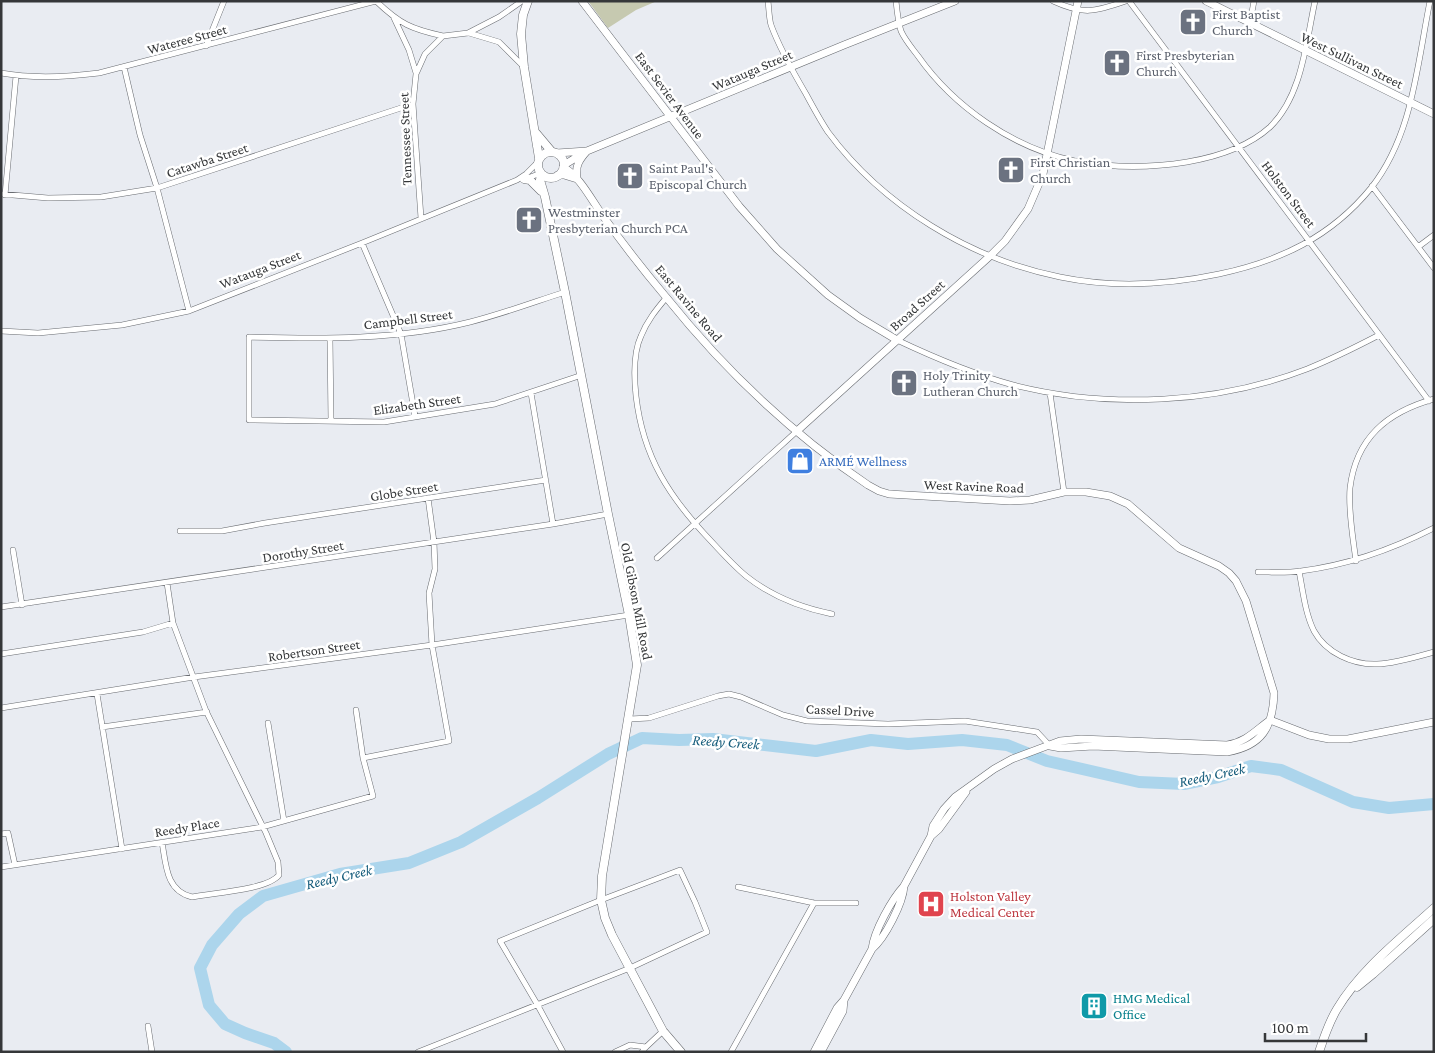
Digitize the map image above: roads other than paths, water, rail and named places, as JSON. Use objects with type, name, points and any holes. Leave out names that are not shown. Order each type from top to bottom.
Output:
[{"type":"main road","points":[[528,1],[521,25],[524,67],[536,133],[538,168],[541,173],[555,176]]},
{"type":"main road","points":[[536,133],[562,158],[563,166],[555,176],[545,197]]},
{"type":"main road","points":[[539,160],[545,153],[554,152]]},
{"type":"main road","name":"Old Gibson Mill Road","points":[[541,173],[540,180],[582,375],[637,665],[630,719],[602,876],[601,900],[605,918],[612,935],[663,1031],[680,1052]]},
{"type":"main road","points":[[520,179],[530,180],[537,185],[545,197]]},
{"type":"main road","points":[[1319,1052],[1324,1035],[1336,1010],[1368,968],[1434,908]]},
{"type":"main road","points":[[1349,993],[1434,919]]},
{"type":"street","points":[[206,46],[224,1]]},
{"type":"street","points":[[376,1],[393,18],[409,50],[416,74]]},
{"type":"street","name":"Wateree Street","points":[[1,73],[16,76],[71,76],[124,67],[376,1]]},
{"type":"street","points":[[393,18],[419,31],[443,36],[468,33],[499,17],[522,1]]},
{"type":"street","name":"East Sevier Avenue","points":[[582,1],[739,206],[777,249],[828,295],[860,318],[897,340]]},
{"type":"street","points":[[768,1],[771,24],[790,68],[826,129],[849,158],[876,185],[921,219],[948,236],[990,256],[1036,272],[1061,278],[1103,283],[1140,284],[1182,281],[1226,272],[1264,261],[1310,242],[1345,216],[1372,186],[1396,146],[1411,103],[1430,1]]},
{"type":"street","points":[[896,1],[899,24],[906,39],[923,63],[952,95],[990,125],[1048,153],[1094,164],[1138,167],[1194,160],[1239,146],[1270,127],[1286,106],[1297,81],[1315,1]]},
{"type":"street","name":"Watauga Street","points":[[554,152],[587,151],[955,1]]},
{"type":"street","points":[[1053,1],[1076,10],[1103,10],[1128,1]]},
{"type":"street","name":"Broad Street","points":[[656,558],[1005,241],[1028,209],[1043,174],[1078,1]]},
{"type":"street","name":"Holston Street","points":[[1128,1],[1239,146],[1379,335],[1432,400]]},
{"type":"street","name":"West Sullivan Street","points":[[1206,1],[1434,114]]},
{"type":"street","points":[[1250,23],[1254,1]]},
{"type":"street","points":[[468,33],[499,42],[524,67]]},
{"type":"street","name":"Tennessee Street","points":[[421,218],[413,104],[416,74],[425,54],[443,36]]},
{"type":"street","points":[[124,67],[140,134],[157,188],[189,310]]},
{"type":"street","points":[[3,195],[16,76]]},
{"type":"street","name":"Catawba Street","points":[[3,195],[48,198],[101,197],[157,188],[413,104]]},
{"type":"street","points":[[563,166],[587,151]]},
{"type":"street","points":[[577,179],[575,170],[579,160],[587,151]]},
{"type":"street","name":"Watauga Street","points":[[520,179],[539,160]]},
{"type":"street","name":"East Ravine Road","points":[[563,166],[570,170],[610,226],[666,298],[726,365],[797,431]]},
{"type":"street","name":"Watauga Street","points":[[1,331],[38,333],[122,325],[189,310],[520,179],[541,173]]},
{"type":"street","points":[[555,176],[564,174],[577,179]]},
{"type":"street","points":[[1372,186],[1434,268]]},
{"type":"street","points":[[1418,247],[1434,235]]},
{"type":"street","points":[[362,243],[401,334],[415,416]]},
{"type":"street","name":"Campbell Street","points":[[250,420],[250,337],[330,339],[401,334],[470,322],[565,292]]},
{"type":"street","points":[[666,298],[651,316],[640,337],[635,361],[638,411],[644,437],[658,471],[678,504],[694,524],[746,576],[767,590],[792,602],[816,611],[832,614]]},
{"type":"street","points":[[897,340],[948,363],[1013,385],[1090,397],[1164,398],[1233,390],[1267,382],[1344,354],[1379,335]]},
{"type":"street","points":[[330,339],[331,422]]},
{"type":"street","name":"Elizabeth Street","points":[[250,420],[384,422],[495,404],[582,375]]},
{"type":"street","points":[[1050,392],[1064,492]]},
{"type":"street","points":[[531,393],[553,524]]},
{"type":"street","points":[[1356,561],[1350,489],[1359,456],[1379,426],[1405,410],[1432,400]]},
{"type":"street","name":"West Ravine Road","points":[[797,431],[859,478],[879,491],[889,494],[1021,501],[1064,492],[1086,492],[1110,496],[1128,504],[1179,548],[1219,566],[1236,581],[1244,596],[1272,682],[1274,694],[1274,706],[1266,730],[1256,741],[1245,748],[1228,752],[1093,746],[1046,747],[1012,759],[994,769],[967,790],[939,829],[931,836],[904,886],[904,896],[879,943],[872,949],[844,1000],[837,1008],[814,1052]]},
{"type":"street","name":"Globe Street","points":[[180,531],[222,531],[265,522],[546,480]]},
{"type":"street","points":[[356,710],[363,758],[449,741],[432,645],[429,592],[435,569],[434,542],[428,498]]},
{"type":"street","name":"Dorothy Street","points":[[1,607],[553,524],[608,514]]},
{"type":"street","points":[[1258,572],[1299,572],[1356,561],[1392,548],[1434,528]]},
{"type":"street","points":[[12,550],[22,605]]},
{"type":"street","points":[[1299,572],[1308,614],[1315,633],[1330,650],[1350,661],[1376,664],[1434,652]]},
{"type":"street","points":[[162,842],[170,880],[182,895],[192,897],[257,886],[277,878],[280,871],[266,834],[207,712],[173,623],[167,583]]},
{"type":"street","name":"Robertson Street","points":[[1,708],[629,615]]},
{"type":"street","points":[[1,654],[143,632],[173,623]]},
{"type":"street","points":[[97,694],[122,848]]},
{"type":"street","name":"Cassel Drive","points":[[630,719],[649,718],[729,694],[783,715],[807,721],[876,724],[971,721],[1037,732],[1046,747]]},
{"type":"street","points":[[102,726],[207,712]]},
{"type":"street","points":[[1270,720],[1309,735],[1329,739],[1348,739],[1434,722]]},
{"type":"street","points":[[268,723],[284,821]]},
{"type":"street","name":"Reedy Place","points":[[1,867],[262,827],[373,796],[363,758]]},
{"type":"street","points":[[1,834],[8,833],[15,865]]},
{"type":"street","points":[[418,1052],[537,1004],[630,968],[707,932],[680,870],[500,942],[537,1004],[563,1052]]},
{"type":"street","points":[[738,887],[814,903],[856,903]]},
{"type":"street","points":[[731,1052],[814,903]]},
{"type":"street","name":"West Ravine Road","points":[[821,1052],[843,1011],[844,1000]]},
{"type":"street","points":[[148,1026],[152,1052]]},
{"type":"street","points":[[615,1052],[630,1046],[644,1049],[663,1031]]},
{"type":"waterway","name":"Reedy Creek","points":[[286,1052],[274,1043],[225,1024],[209,1005],[200,968],[212,945],[239,914],[263,896],[340,874],[409,863],[461,842],[538,798],[608,754],[642,738],[713,739],[816,751],[871,740],[908,744],[962,740],[1007,745],[1047,761],[1139,782],[1184,784],[1218,777],[1251,766],[1281,770],[1353,802],[1389,808],[1434,804]]},
{"type":"place","name":"First Baptist Church","points":[[1193,22]]},
{"type":"place","name":"First Presbyterian Church","points":[[1117,63]]},
{"type":"place","name":"First Christian Church","points":[[1011,170]]},
{"type":"place","name":"Saint Paul's Episcopal Church","points":[[630,176]]},
{"type":"place","name":"Westminster Presbyterian Church PCA","points":[[529,220]]},
{"type":"place","name":"Holy Trinity Lutheran Church","points":[[904,383]]},
{"type":"place","name":"ARMÉ Wellness","points":[[800,461]]},
{"type":"place","name":"Holston Valley Medical Center","points":[[931,904]]},
{"type":"place","name":"HMG Medical Office","points":[[1094,1006]]}]
